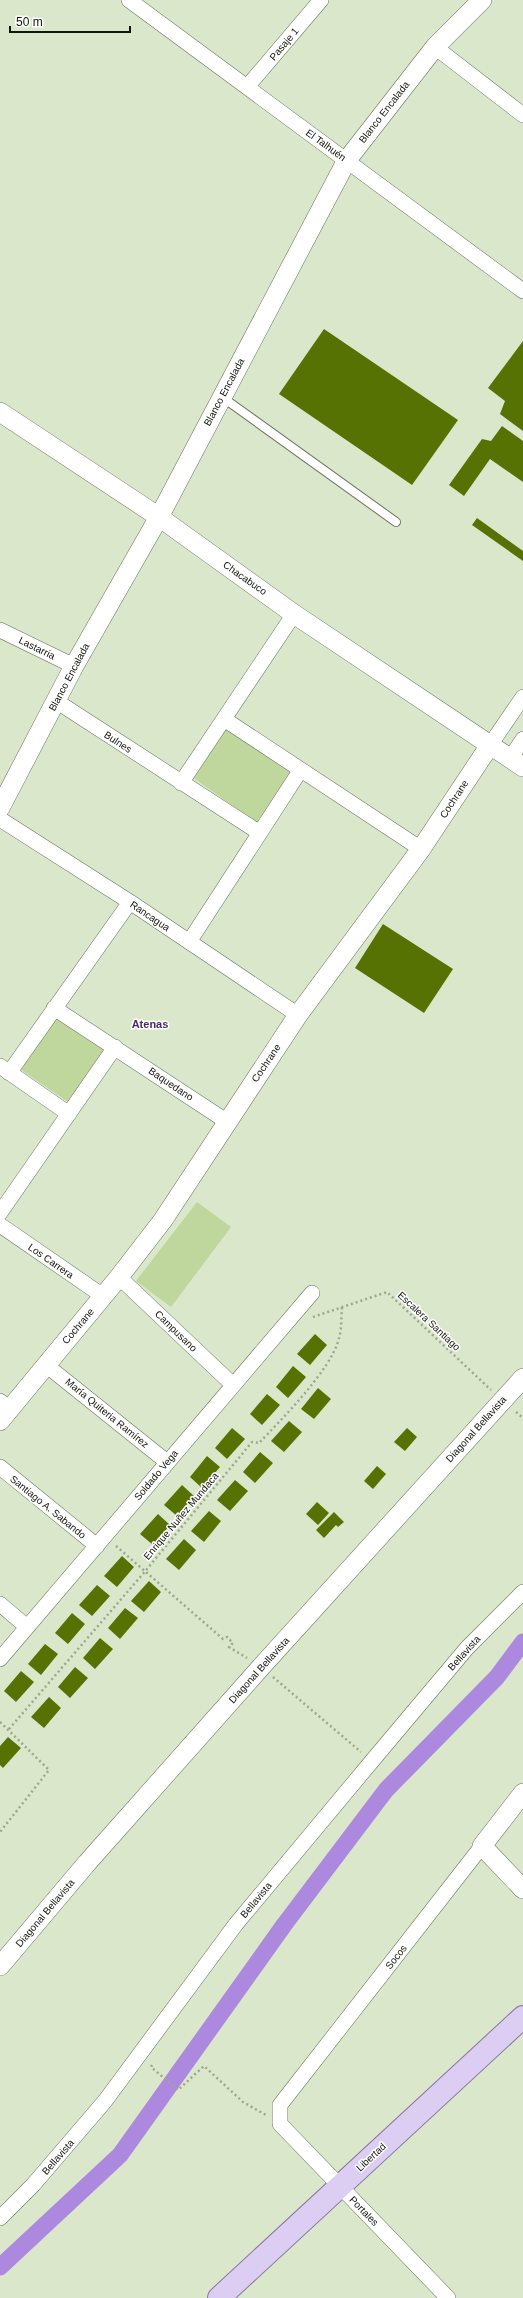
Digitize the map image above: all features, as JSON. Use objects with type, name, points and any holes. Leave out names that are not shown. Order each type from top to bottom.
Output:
[{"type":"main road","name":"Libertad","points":[[219,2298],[523,2016]]},
{"type":"street","name":"El Talhuén","points":[[128,0],[523,291]]},
{"type":"street","name":"Pasaje 1","points":[[247,87],[321,0]]},
{"type":"street","name":"Blanco Encalada","points":[[0,808],[74,666],[159,517],[347,160],[435,47],[482,0]]},
{"type":"street","points":[[435,47],[523,115]]},
{"type":"street","name":"Chacabuco","points":[[0,412],[159,517],[294,614],[517,763]]},
{"type":"street","points":[[181,783],[294,614]]},
{"type":"street","name":"Lastarria","points":[[0,630],[74,666]]},
{"type":"street","name":"Cochrane","points":[[3,1410],[46,1364],[119,1277],[163,1220],[226,1121],[298,1015],[421,849],[523,697]]},
{"type":"street","name":"Bulnes","points":[[56,701],[260,833]]},
{"type":"street","points":[[224,719],[300,771],[421,849]]},
{"type":"street","points":[[517,763],[523,739]]},
{"type":"street","points":[[189,942],[300,771]]},
{"type":"street","name":"Rancagua","points":[[0,819],[130,902],[298,1015]]},
{"type":"street","points":[[69,1114],[5,1069],[54,1008],[130,902]]},
{"type":"street","name":"Baquedano","points":[[54,1008],[226,1121]]},
{"type":"street","points":[[0,1213],[115,1047]]},
{"type":"street","name":"Los Carrera","points":[[0,1225],[103,1296]]},
{"type":"street","name":"Campusano","points":[[119,1277],[233,1385]]},
{"type":"street","name":"Soldado Vega","points":[[0,1659],[312,1292]]},
{"type":"street","name":"María Quiteria Ramírez","points":[[46,1364],[167,1462]]},
{"type":"street","name":"Diagonal Bellavista","points":[[0,1966],[87,1863],[261,1667],[523,1378]]},
{"type":"street","name":"Santiago A. Sabando","points":[[0,1467],[101,1541]]},
{"type":"street","name":"Bellavista","points":[[0,2218],[34,2185],[106,2101],[236,1924],[372,1761],[467,1648],[523,1592]]},
{"type":"street","points":[[0,1604],[27,1627]]},
{"type":"street","name":"Socos","points":[[280,2124],[280,2105],[523,1793]]},
{"type":"street","points":[[482,1846],[523,1889]]},
{"type":"street","name":"Portales","points":[[280,2124],[448,2298]]},
{"type":"lane","points":[[222,397],[396,522]]},
{"type":"path","name":"Escalera Santiago","points":[[284,1326],[387,1292],[523,1418]]},
{"type":"path","name":"Enrique Nuñez Mundaca","points":[[9,1729],[145,1571],[252,1442],[259,1444],[294,1407],[333,1354],[339,1338],[342,1307]]},
{"type":"path","points":[[101,1541],[145,1571],[223,1639],[227,1637],[233,1643],[229,1647],[261,1667],[372,1761]]},
{"type":"path","points":[[0,1722],[9,1729],[49,1770],[0,1832]]},
{"type":"path","points":[[151,2067],[178,2090],[204,2066],[243,2102],[280,2124]]},
{"type":"green space","points":[[226,728],[293,774],[259,824],[192,777]]},
{"type":"green space","points":[[56,1016],[108,1051],[71,1104],[20,1069]]},
{"type":"green space","points":[[197,1202],[231,1227],[171,1307],[136,1281]]},
{"type":"building","points":[[324,329],[458,420],[412,485],[279,394]]},
{"type":"building","points":[[523,341],[523,431],[500,414],[505,401],[488,388]]},
{"type":"building","points":[[502,426],[523,441],[523,482],[490,459],[464,496],[449,485],[482,439],[491,441]]},
{"type":"building","points":[[477,518],[523,551],[523,561],[472,525]]},
{"type":"building","points":[[383,924],[453,969],[424,1013],[355,968]]},
{"type":"building","points":[[315,1334],[327,1345],[310,1365],[297,1354]]},
{"type":"building","points":[[293,1366],[306,1377],[288,1398],[276,1387]]},
{"type":"building","points":[[318,1388],[331,1399],[314,1419],[301,1409]]},
{"type":"building","points":[[267,1394],[280,1405],[262,1425],[250,1414]]},
{"type":"building","points":[[289,1421],[302,1432],[284,1452],[271,1441]]},
{"type":"building","points":[[232,1428],[245,1439],[227,1459],[215,1448]]},
{"type":"building","points":[[407,1428],[417,1437],[405,1451],[394,1442]]},
{"type":"building","points":[[260,1452],[273,1463],[255,1483],[243,1472]]},
{"type":"building","points":[[207,1456],[220,1467],[202,1488],[190,1477]]},
{"type":"building","points":[[377,1466],[386,1474],[373,1489],[364,1481]]},
{"type":"building","points":[[235,1480],[248,1491],[230,1511],[217,1500]]},
{"type":"building","points":[[182,1485],[194,1496],[177,1516],[164,1505]]},
{"type":"building","points":[[317,1502],[329,1513],[318,1525],[306,1514]]},
{"type":"building","points":[[209,1511],[221,1521],[204,1542],[191,1531]]},
{"type":"building","points":[[334,1512],[344,1522],[338,1527],[336,1525],[324,1538],[316,1530]]},
{"type":"building","points":[[158,1514],[170,1525],[153,1545],[140,1534]]},
{"type":"building","points":[[184,1539],[196,1550],[179,1570],[166,1559]]},
{"type":"building","points":[[122,1556],[134,1567],[117,1587],[104,1576]]},
{"type":"building","points":[[149,1581],[161,1592],[144,1612],[131,1601]]},
{"type":"building","points":[[97,1585],[110,1596],[92,1616],[79,1605]]},
{"type":"building","points":[[125,1608],[138,1618],[120,1639],[108,1628]]},
{"type":"building","points":[[72,1613],[85,1624],[68,1644],[55,1633]]},
{"type":"building","points":[[100,1638],[113,1649],[95,1669],[83,1658]]},
{"type":"building","points":[[45,1644],[58,1654],[41,1675],[28,1664]]},
{"type":"building","points":[[75,1667],[88,1678],[70,1698],[58,1687]]},
{"type":"building","points":[[21,1671],[34,1682],[16,1702],[4,1691]]},
{"type":"building","points":[[49,1697],[61,1708],[44,1728],[31,1717]]},
{"type":"building","points":[[8,1737],[21,1748],[3,1768],[0,1765],[0,1746]]},
{"type":"waterway","points":[[0,2267],[120,2155],[284,1925],[386,1790],[497,1677],[523,1642]]},
{"type":"district","name":"Atenas","points":[[150,1024]]}]
